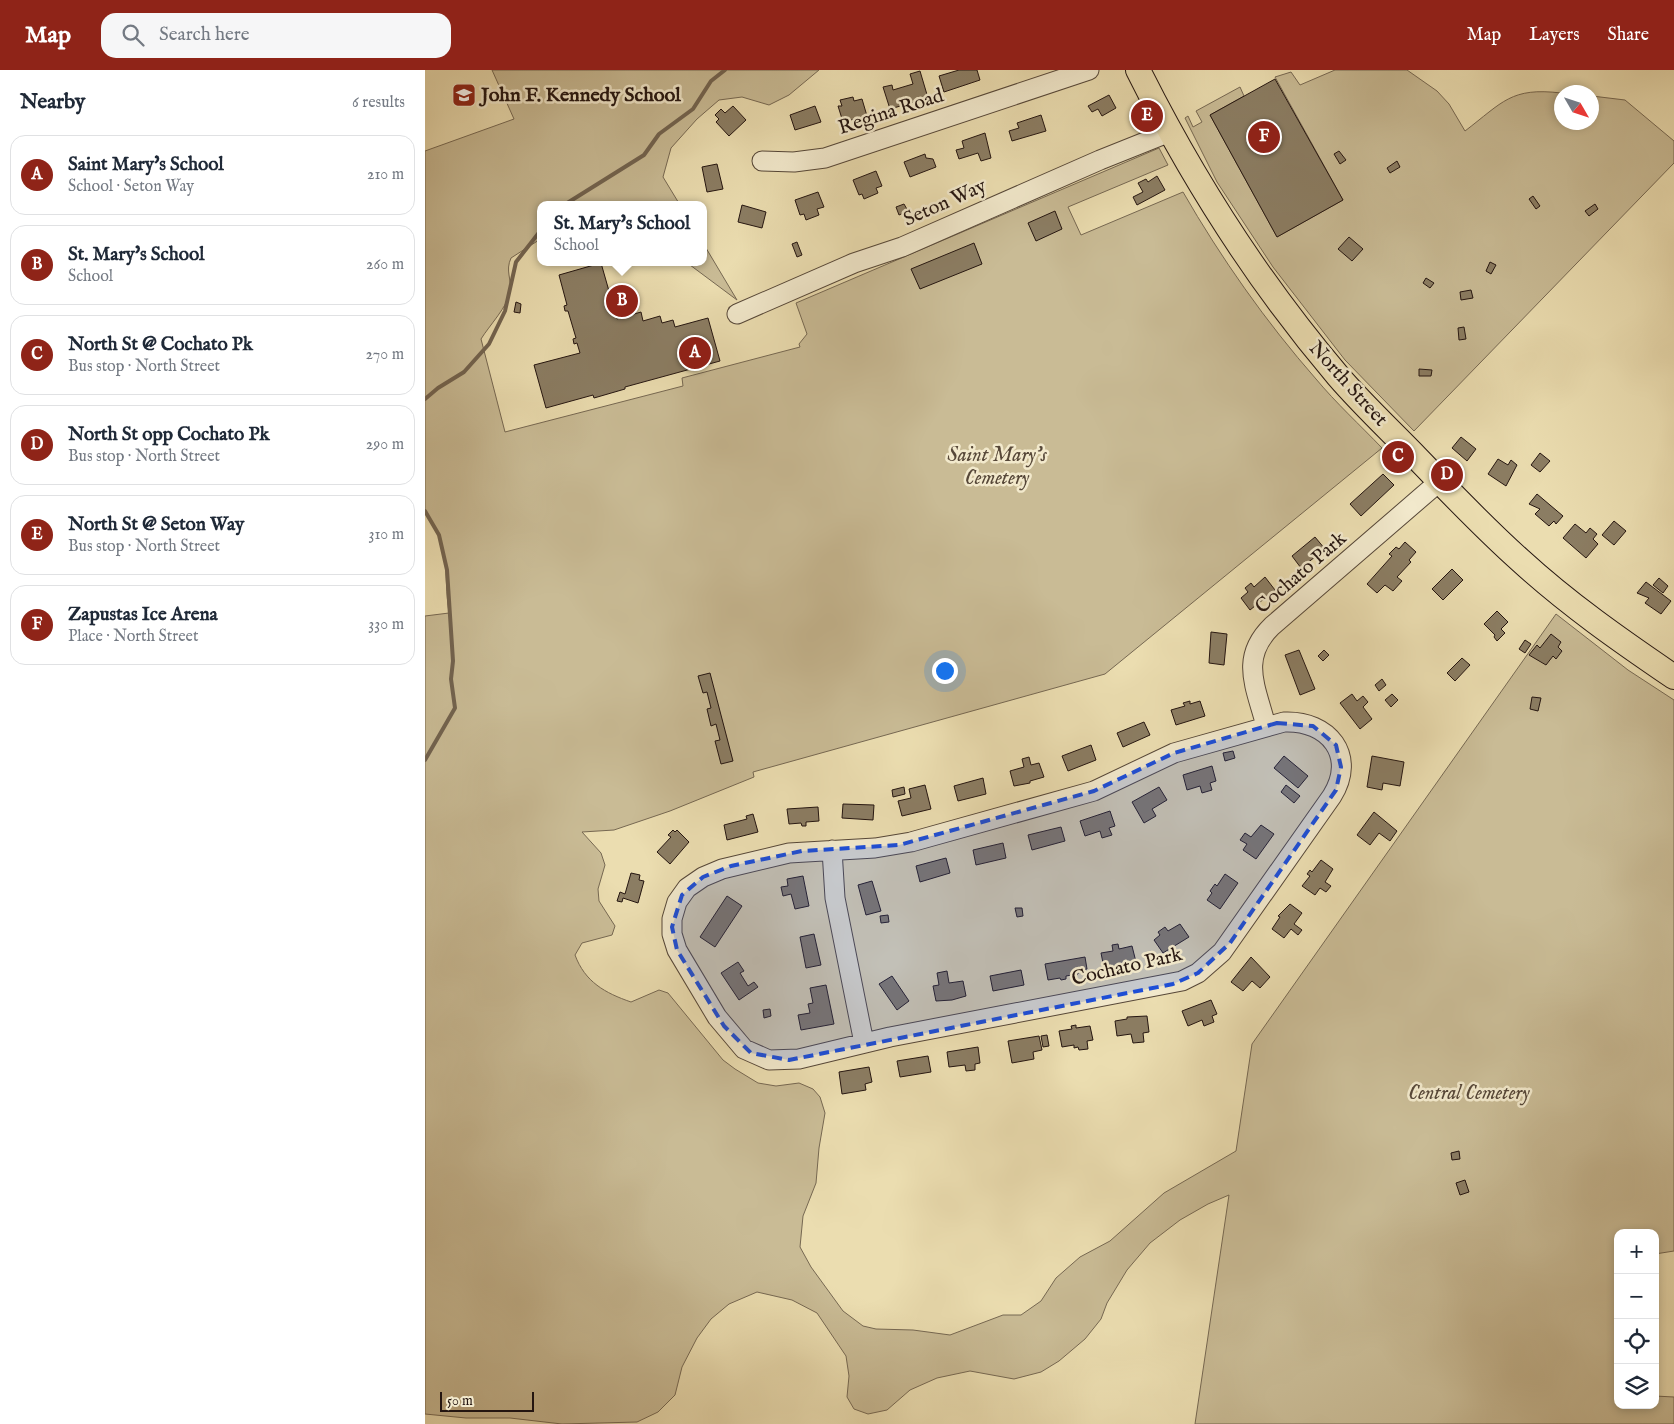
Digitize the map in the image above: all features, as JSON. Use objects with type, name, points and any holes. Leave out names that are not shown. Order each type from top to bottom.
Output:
[{"type":"main road","name":"North Street","points":[[1138,70],[1170,132],[1222,220],[1286,312],[1339,377],[1495,538],[1547,584],[1623,643],[1674,677]]},
{"type":"street","name":"Regina Road","points":[[761,160],[794,162],[825,158],[1089,70]]},
{"type":"street","name":"Seton Way","points":[[737,314],[854,263],[902,247],[1091,164],[1170,132]]},
{"type":"street","name":"Cochato Park","points":[[1266,726],[1252,668],[1254,653],[1261,638],[1440,482]]},
{"type":"street","name":"Cochato Park","points":[[1291,721],[1307,723],[1321,730],[1336,745],[1340,758],[1341,775],[1332,796],[1236,933],[1207,967],[1191,977],[1173,984],[864,1043],[799,1059],[779,1060],[759,1057],[744,1049],[717,1017],[681,958],[672,934],[672,919],[677,902],[694,882],[722,869],[775,856],[832,850],[875,848],[911,842],[1094,791],[1168,755],[1266,726],[1291,721]]},
{"type":"street","points":[[832,850],[835,898],[864,1043]]},
{"type":"highlighted area","points":[[1277,723],[1313,726],[1336,745],[1341,767],[1336,790],[1230,943],[1198,973],[1173,984],[789,1060],[751,1053],[724,1026],[677,950],[672,927],[682,895],[703,877],[731,866],[802,851],[899,845],[1094,791],[1174,753]]},
{"type":"green space","points":[[492,70],[819,70],[789,95],[769,105],[742,97],[719,100],[697,119],[671,148],[663,177],[678,201],[537,201],[537,241],[511,258],[509,263],[509,298],[481,339],[505,432],[683,386],[682,378],[800,347],[799,344],[807,334],[796,303],[1159,148],[1168,165],[1068,207],[1081,235],[1183,192],[1229,265],[1279,335],[1324,388],[1382,448],[1105,674],[753,772],[754,777],[670,811],[614,830],[582,832],[601,853],[605,865],[598,889],[599,901],[615,926],[612,935],[582,943],[575,955],[590,979],[613,995],[631,1002],[659,990],[668,993],[723,1060],[758,1083],[776,1086],[799,1083],[813,1089],[820,1097],[825,1113],[816,1183],[803,1216],[800,1247],[811,1267],[843,1311],[863,1326],[876,1329],[913,1330],[950,1335],[1003,1315],[1021,1315],[1041,1301],[1056,1278],[1080,1257],[1110,1241],[1164,1193],[1236,1151],[1252,1044],[1556,614],[1628,670],[1674,700],[1674,1251],[1659,1253],[1659,1229],[1614,1229],[1614,1409],[1659,1409],[1659,1396],[1674,1397],[1674,1424],[1195,1424],[1229,1195],[1208,1204],[1180,1220],[1150,1243],[1127,1270],[1107,1303],[1101,1319],[1085,1339],[1059,1361],[1041,1372],[1014,1379],[970,1371],[937,1378],[910,1390],[887,1410],[868,1414],[854,1409],[847,1397],[849,1376],[846,1356],[817,1313],[792,1300],[757,1292],[729,1304],[711,1319],[697,1338],[682,1367],[675,1395],[658,1412],[637,1422],[562,1424],[510,1418],[466,1418],[425,1414],[425,616],[449,613],[443,549],[434,525],[425,511],[425,151],[514,119]]},
{"type":"green space","points":[[1335,70],[1407,70],[1437,91],[1449,104],[1465,131],[1509,99],[1530,92],[1554,93],[1554,130],[1599,130],[1599,97],[1625,100],[1674,141],[1674,163],[1414,431],[1345,360],[1273,267],[1217,182],[1185,118],[1188,116],[1193,127],[1202,122],[1196,111],[1240,87],[1244,96],[1210,115],[1277,237],[1343,200],[1275,77],[1291,72],[1300,85]]},
{"type":"green space","points":[[707,250],[737,300],[691,266],[707,266]]},
{"type":"building","points":[[959,70],[977,70],[980,80],[944,92],[939,76]]},
{"type":"building","points":[[920,71],[928,98],[890,109],[883,87],[892,85],[893,90],[913,84],[910,74]]},
{"type":"building","points":[[1275,79],[1343,200],[1277,237],[1210,115]]},
{"type":"building","points":[[1109,95],[1116,108],[1102,116],[1098,109],[1092,112],[1088,106]]},
{"type":"building","points":[[853,97],[854,101],[862,99],[867,116],[843,122],[838,106],[842,106],[840,100]]},
{"type":"building","points":[[733,106],[746,120],[729,136],[716,122],[719,119],[715,115],[721,109],[725,113]]},
{"type":"building","points":[[815,106],[821,122],[795,130],[790,115]]},
{"type":"building","points":[[1041,115],[1046,131],[1012,141],[1009,131],[1019,128],[1017,123]]},
{"type":"building","points":[[985,133],[991,158],[981,161],[978,153],[959,159],[956,150],[964,148],[962,141]]},
{"type":"building","points":[[1339,151],[1346,160],[1340,164],[1334,154]]},
{"type":"building","points":[[925,154],[926,158],[933,159],[936,167],[910,177],[904,162]]},
{"type":"building","points":[[1397,161],[1400,167],[1390,173],[1387,168]]},
{"type":"building","points":[[717,164],[723,189],[707,192],[702,167]]},
{"type":"building","points":[[876,171],[882,186],[876,188],[878,193],[864,199],[862,194],[859,195],[853,180]]},
{"type":"building","points":[[1157,176],[1165,190],[1137,205],[1133,197],[1143,192],[1138,183],[1146,179],[1148,182]]},
{"type":"building","points":[[818,192],[824,207],[817,209],[819,215],[806,220],[804,214],[800,215],[795,200]]},
{"type":"building","points":[[1533,196],[1540,206],[1536,209],[1529,199]]},
{"type":"building","points":[[904,204],[908,211],[899,215],[896,207]]},
{"type":"building","points":[[1595,204],[1598,209],[1589,216],[1585,211]]},
{"type":"building","points":[[742,205],[766,212],[762,228],[738,222]]},
{"type":"building","points":[[1055,211],[1062,229],[1036,241],[1028,223]]},
{"type":"building","points":[[1349,237],[1363,249],[1352,261],[1338,249]]},
{"type":"building","points":[[797,242],[802,255],[797,257],[792,244]]},
{"type":"building","points":[[974,243],[982,264],[920,289],[911,269]]},
{"type":"building","points":[[1490,262],[1496,265],[1491,274],[1486,271]]},
{"type":"building","points":[[590,266],[602,266],[617,319],[641,312],[643,321],[660,316],[662,323],[673,320],[675,327],[708,318],[720,361],[625,387],[625,389],[594,398],[593,395],[546,408],[534,365],[580,353],[577,343],[574,344],[573,339],[576,338],[568,311],[565,311],[564,306],[567,305],[559,275]]},
{"type":"building","points":[[1426,278],[1434,283],[1430,288],[1423,283]]},
{"type":"building","points":[[1471,290],[1473,298],[1461,300],[1460,292]]},
{"type":"building","points":[[516,302],[521,304],[520,313],[514,312]]},
{"type":"building","points":[[1464,327],[1466,339],[1459,340],[1458,328]]},
{"type":"building","points":[[1419,369],[1432,370],[1431,376],[1419,376]]},
{"type":"building","points":[[1461,437],[1476,449],[1467,461],[1452,448]]},
{"type":"building","points":[[1540,453],[1550,461],[1540,472],[1531,465]]},
{"type":"building","points":[[1498,459],[1508,465],[1511,460],[1517,465],[1506,486],[1488,474]]},
{"type":"building","points":[[1383,474],[1394,485],[1361,516],[1350,504]]},
{"type":"building","points":[[1537,494],[1563,516],[1556,524],[1554,521],[1549,526],[1535,514],[1540,509],[1529,504]]},
{"type":"building","points":[[1614,521],[1626,531],[1614,545],[1602,535]]},
{"type":"building","points":[[1575,524],[1586,533],[1590,528],[1597,534],[1593,539],[1598,544],[1586,558],[1563,538]]},
{"type":"building","points":[[1315,537],[1325,549],[1301,568],[1292,556]]},
{"type":"building","points":[[1405,542],[1416,552],[1409,560],[1411,562],[1397,577],[1402,581],[1393,591],[1385,585],[1377,593],[1367,584],[1392,556],[1389,554],[1396,547],[1399,549]]},
{"type":"building","points":[[1452,569],[1463,580],[1443,600],[1432,589]]},
{"type":"building","points":[[1265,577],[1275,590],[1250,610],[1241,598],[1248,592],[1245,588],[1251,583],[1254,587]]},
{"type":"building","points":[[1659,578],[1668,586],[1663,593],[1653,585]]},
{"type":"building","points":[[1646,582],[1671,601],[1661,614],[1645,603],[1649,598],[1637,593]]},
{"type":"building","points":[[1497,611],[1508,622],[1501,629],[1505,633],[1497,641],[1494,637],[1495,635],[1484,624]]},
{"type":"building","points":[[1211,632],[1227,634],[1224,665],[1209,663]]},
{"type":"building","points":[[1551,634],[1561,642],[1558,647],[1562,651],[1556,659],[1553,656],[1546,665],[1529,655],[1537,645],[1540,648]]},
{"type":"building","points":[[1525,640],[1531,644],[1525,653],[1519,649]]},
{"type":"building","points":[[1299,650],[1315,689],[1300,695],[1285,655]]},
{"type":"building","points":[[1324,650],[1329,655],[1323,661],[1318,656]]},
{"type":"building","points":[[1462,658],[1470,665],[1455,681],[1447,673]]},
{"type":"building","points":[[710,673],[733,761],[721,764],[715,741],[720,740],[716,724],[711,726],[707,709],[711,708],[707,692],[703,693],[698,676]]},
{"type":"building","points":[[1382,679],[1386,685],[1379,691],[1375,685]]},
{"type":"building","points":[[1352,694],[1357,701],[1363,696],[1368,702],[1363,707],[1372,719],[1360,729],[1340,703]]},
{"type":"building","points":[[1392,694],[1398,700],[1391,707],[1385,700]]},
{"type":"building","points":[[1532,697],[1541,698],[1538,711],[1530,709]]},
{"type":"building","points":[[1190,701],[1190,704],[1200,701],[1205,716],[1176,725],[1171,710],[1185,706],[1183,703]]},
{"type":"building","points":[[1144,722],[1150,735],[1123,747],[1117,733]]},
{"type":"building","points":[[1091,745],[1096,760],[1068,771],[1062,756]]},
{"type":"building","points":[[1233,751],[1235,758],[1225,761],[1223,753]]},
{"type":"building","points":[[1284,756],[1308,776],[1298,788],[1274,768]]},
{"type":"building","points":[[1372,756],[1404,762],[1400,786],[1383,783],[1382,790],[1367,787]]},
{"type":"building","points":[[1029,757],[1031,765],[1039,763],[1044,777],[1030,781],[1030,783],[1014,786],[1010,771],[1024,767],[1022,759]]},
{"type":"building","points":[[1212,766],[1216,781],[1210,783],[1212,790],[1202,793],[1200,786],[1187,790],[1183,775]]},
{"type":"building","points":[[983,778],[986,794],[958,801],[954,786]]},
{"type":"building","points":[[925,785],[931,809],[902,816],[898,801],[911,798],[909,789]]},
{"type":"building","points":[[1286,785],[1300,796],[1294,803],[1281,792]]},
{"type":"building","points":[[904,787],[905,794],[893,797],[892,790]]},
{"type":"building","points":[[1159,787],[1167,800],[1152,809],[1156,816],[1144,823],[1132,802]]},
{"type":"building","points":[[843,804],[874,805],[873,820],[842,818]]},
{"type":"building","points":[[818,807],[819,821],[806,822],[806,826],[802,826],[801,823],[789,824],[787,809]]},
{"type":"building","points":[[1110,811],[1115,826],[1109,828],[1112,835],[1102,838],[1100,831],[1085,836],[1080,821]]},
{"type":"building","points":[[1374,812],[1397,831],[1390,841],[1379,833],[1370,845],[1357,835]]},
{"type":"building","points":[[753,814],[758,832],[727,840],[724,825],[747,819],[746,816]]},
{"type":"building","points":[[1261,825],[1274,834],[1256,859],[1243,850],[1247,844],[1240,840],[1245,833],[1251,837]]},
{"type":"building","points":[[1061,827],[1065,841],[1032,850],[1028,835]]},
{"type":"building","points":[[673,830],[675,832],[677,830],[689,842],[670,864],[657,852],[671,837],[668,835]]},
{"type":"building","points":[[1003,843],[1006,858],[976,865],[973,850]]},
{"type":"building","points":[[946,858],[950,873],[920,882],[916,866]]},
{"type":"building","points":[[1321,860],[1333,869],[1325,882],[1331,886],[1326,892],[1320,888],[1315,895],[1302,886],[1310,876],[1307,874],[1310,870],[1312,872]]},
{"type":"building","points":[[631,873],[640,875],[639,880],[644,881],[638,903],[623,898],[622,902],[617,901],[620,892],[625,894]]},
{"type":"building","points":[[1225,874],[1238,883],[1220,909],[1207,900],[1212,893],[1210,891],[1215,884],[1217,886]]},
{"type":"building","points":[[803,876],[809,906],[795,909],[791,894],[783,896],[781,887],[788,886],[787,879]]},
{"type":"building","points":[[872,881],[881,911],[866,915],[858,885]]},
{"type":"building","points":[[727,896],[742,906],[715,947],[700,937]]},
{"type":"building","points":[[1290,904],[1302,913],[1294,924],[1302,930],[1298,935],[1291,929],[1284,938],[1272,929],[1280,917],[1278,916]]},
{"type":"building","points":[[1015,908],[1022,908],[1023,916],[1017,917]]},
{"type":"building","points":[[888,915],[889,922],[881,923],[880,916]]},
{"type":"building","points":[[1180,924],[1189,937],[1163,953],[1154,940],[1160,935],[1158,932],[1165,927],[1168,931]]},
{"type":"building","points":[[814,934],[821,965],[806,968],[800,937]]},
{"type":"building","points":[[1118,944],[1119,949],[1132,946],[1136,962],[1104,968],[1101,953],[1113,951],[1112,945]]},
{"type":"building","points":[[1085,957],[1087,969],[1078,971],[1078,974],[1066,976],[1066,979],[1048,980],[1045,964]]},
{"type":"building","points":[[1251,957],[1270,977],[1260,988],[1252,981],[1243,991],[1231,982]]},
{"type":"building","points":[[738,962],[744,971],[740,973],[748,986],[754,982],[758,987],[739,1000],[721,973]]},
{"type":"building","points":[[1021,970],[1024,985],[993,991],[990,976]]},
{"type":"building","points":[[947,971],[949,983],[963,981],[966,996],[952,1000],[936,1001],[933,986],[939,985],[937,973]]},
{"type":"building","points":[[892,976],[909,1001],[897,1010],[879,984]]},
{"type":"building","points":[[826,985],[834,1024],[801,1030],[798,1015],[810,1013],[808,1004],[813,1003],[810,988]]},
{"type":"building","points":[[1211,1000],[1217,1014],[1212,1016],[1214,1022],[1204,1026],[1202,1020],[1188,1026],[1182,1011]]},
{"type":"building","points":[[770,1009],[771,1016],[764,1018],[763,1010]]},
{"type":"building","points":[[1147,1016],[1149,1032],[1143,1033],[1144,1042],[1133,1043],[1131,1034],[1117,1036],[1115,1021],[1127,1019],[1127,1017]]},
{"type":"building","points":[[1076,1025],[1076,1028],[1090,1026],[1093,1040],[1087,1041],[1088,1049],[1079,1050],[1078,1047],[1074,1048],[1074,1045],[1062,1047],[1059,1031],[1072,1029],[1071,1026]]},
{"type":"building","points":[[1047,1035],[1049,1046],[1043,1047],[1041,1036]]},
{"type":"building","points":[[1039,1036],[1042,1050],[1033,1052],[1034,1059],[1012,1063],[1008,1041]]},
{"type":"building","points":[[978,1047],[980,1063],[975,1064],[975,1070],[966,1071],[965,1065],[949,1067],[947,1052]]},
{"type":"building","points":[[928,1056],[931,1072],[900,1077],[897,1061]]},
{"type":"building","points":[[869,1067],[872,1082],[865,1084],[866,1090],[842,1094],[839,1072]]},
{"type":"building","points":[[1459,1151],[1460,1159],[1452,1160],[1451,1153]]},
{"type":"building","points":[[1465,1180],[1469,1192],[1460,1195],[1456,1183]]},
{"type":"waterway","points":[[570,201],[644,155],[659,134],[693,109],[711,81],[725,70]]},
{"type":"waterway","points":[[425,399],[438,388],[464,372],[489,344],[505,311],[516,262],[537,235]]},
{"type":"waterway","points":[[425,511],[439,535],[447,570],[453,661],[451,679],[455,708],[425,760]]},
{"type":"place","name":"John F. Kennedy School","points":[[464,95]]},
{"type":"place","name":"North St @ Seton Way","points":[[1147,116]]},
{"type":"place","name":"Zapustas Ice Arena","points":[[1264,137]]},
{"type":"place","name":"St. Mary's School","points":[[622,301]]},
{"type":"place","name":"Saint Mary's School","points":[[695,353]]},
{"type":"place","name":"North St @ Cochato Pk","points":[[1398,457]]},
{"type":"place","name":"North St opp Cochato Pk","points":[[1447,475]]},
{"type":"park label","name":"Saint Mary's Cemetery","points":[[997,466]]},
{"type":"park label","name":"Central Cemetery","points":[[1469,1093]]}]
